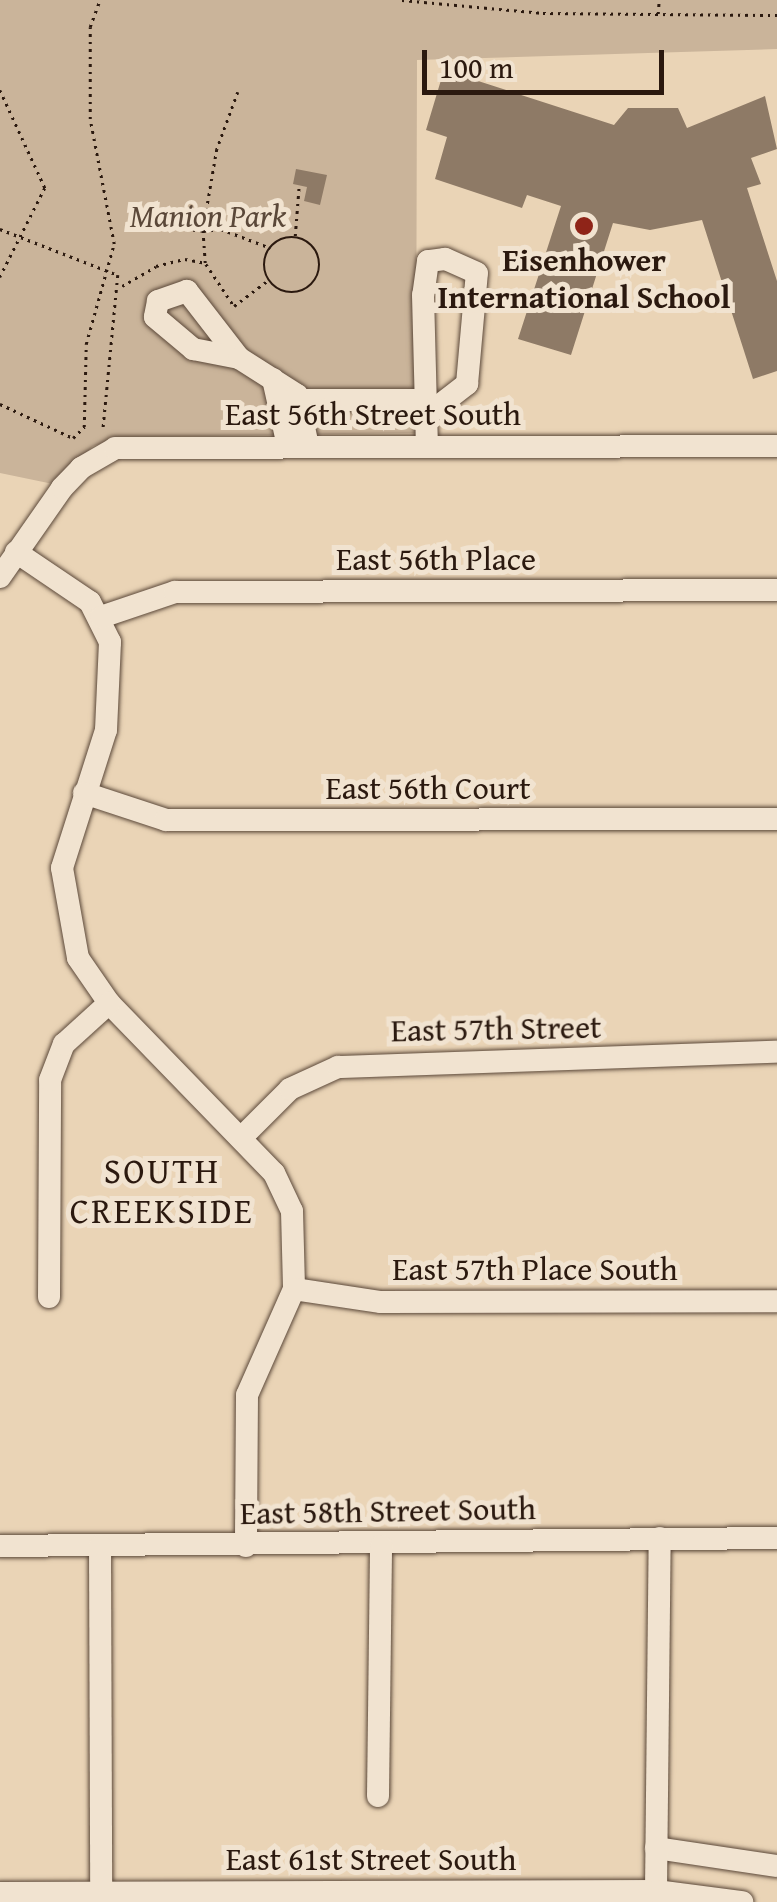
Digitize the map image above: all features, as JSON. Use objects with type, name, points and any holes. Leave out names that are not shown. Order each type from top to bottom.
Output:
[{"type":"street","points":[[239,358],[274,378],[300,400],[425,408],[467,384],[477,273],[445,259],[428,261],[425,408],[427,446]]},
{"type":"street","points":[[274,378],[298,446]]},
{"type":"street","points":[[298,446],[300,400]]},
{"type":"street","name":"East 56th Street South","points":[[16,552],[81,468],[115,448],[777,446]]},
{"type":"street","points":[[0,577],[16,552],[74,589],[101,617],[110,642],[111,692],[84,793],[64,848],[64,902],[78,958],[109,1004],[240,1138],[284,1189],[297,1238],[294,1289],[247,1396],[246,1546]]},
{"type":"street","name":"East 56th Place","points":[[101,617],[176,592],[777,590]]},
{"type":"street","name":"East 56th Court","points":[[84,793],[166,820],[777,819]]},
{"type":"street","points":[[49,1297],[50,1080],[64,1044],[109,1004]]},
{"type":"street","name":"East 57th Street","points":[[240,1138],[290,1090],[338,1066],[777,1052]]},
{"type":"street","name":"East 57th Place South","points":[[294,1289],[382,1302],[777,1301]]},
{"type":"street","points":[[656,1891],[660,1538]]},
{"type":"street","name":"East 58th Street South","points":[[0,1546],[381,1546],[777,1538]]},
{"type":"street","points":[[100,1546],[101,1893]]},
{"type":"street","points":[[378,1796],[381,1546]]},
{"type":"street","points":[[656,1848],[777,1866]]},
{"type":"street","name":"East 61st Street South","points":[[0,1893],[656,1891],[742,1902]]},
{"type":"path","points":[[0,404],[46,430],[79,434],[86,344],[114,224],[95,160],[89,57],[90,27],[100,0]]},
{"type":"path","points":[[402,0],[658,16],[777,15]]},
{"type":"path","points":[[658,16],[659,0]]},
{"type":"path","points":[[0,90],[20,143],[43,176],[42,202],[0,277]]},
{"type":"path","points":[[238,92],[217,149],[204,231],[205,263],[234,306],[268,280]]},
{"type":"path","points":[[295,238],[299,185]]},
{"type":"path","points":[[0,229],[118,275],[120,287],[102,440]]},
{"type":"path","points":[[190,230],[221,229],[271,248]]},
{"type":"path","points":[[295,238],[319,257],[315,282],[289,294],[268,280],[265,259],[271,248],[295,238]]},
{"type":"path","points":[[120,287],[156,266],[185,259],[205,263]]},
{"type":"green space","name":"Manion Park","points":[[0,0],[777,0],[777,49],[417,60],[416,433],[123,437],[93,446],[53,484],[0,473]]},
{"type":"building","name":"Eisenhower International School","points":[[444,70],[614,125],[628,108],[678,108],[687,128],[765,96],[777,149],[751,158],[761,184],[747,188],[777,281],[777,371],[753,379],[702,220],[650,230],[613,223],[571,355],[518,339],[561,206],[527,195],[522,208],[435,179],[447,137],[426,130]]},
{"type":"building","points":[[296,169],[327,175],[320,205],[304,201],[307,187],[293,184]]},
{"type":"place","name":"Eisenhower International School","points":[[584,226]]},
{"type":"district","name":"SOUTH CREEKSIDE","points":[[162,1191]]}]
